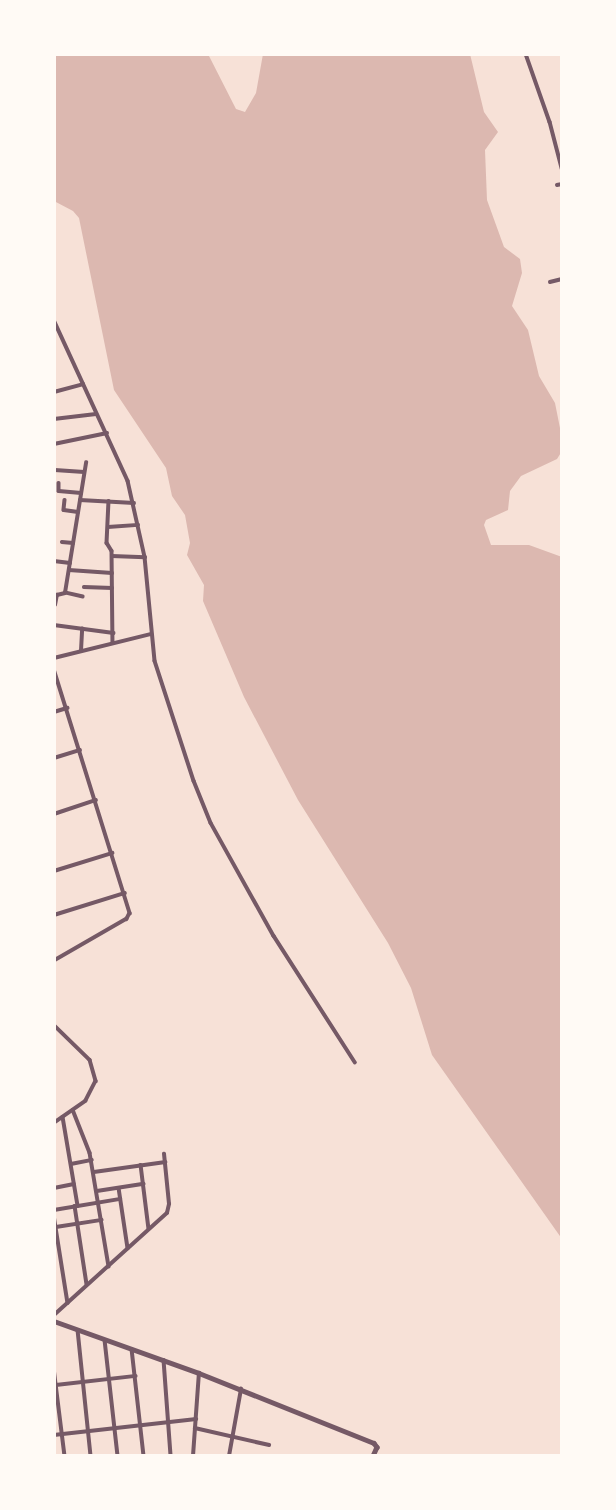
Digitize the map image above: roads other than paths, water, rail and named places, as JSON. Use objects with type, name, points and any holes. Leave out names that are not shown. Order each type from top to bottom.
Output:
[{"type":"street","points":[[526,54],[550,122],[562,168]]},
{"type":"street","points":[[550,282],[562,279]]},
{"type":"street","points":[[54,320],[128,481],[145,557],[151,634],[165,701],[211,822],[274,936],[355,1062]]},
{"type":"street","points":[[54,392],[83,384]]},
{"type":"street","points":[[54,419],[96,414]]},
{"type":"street","points":[[54,443],[107,433]]},
{"type":"street","points":[[65,593],[86,463]]},
{"type":"street","points":[[55,470],[84,472]]},
{"type":"street","points":[[59,483],[59,491],[81,493]]},
{"type":"street","points":[[65,500],[64,510],[78,512]]},
{"type":"street","points":[[80,500],[134,503]]},
{"type":"street","points":[[109,501],[107,543],[112,555],[113,643]]},
{"type":"street","points":[[54,513],[54,528]]},
{"type":"street","points":[[108,527],[138,525]]},
{"type":"street","points":[[62,542],[73,543]]},
{"type":"street","points":[[112,555],[145,557]]},
{"type":"street","points":[[54,561],[70,563]]},
{"type":"street","points":[[69,570],[112,573]]},
{"type":"street","points":[[84,587],[113,588]]},
{"type":"street","points":[[55,605],[57,594],[83,597]]},
{"type":"street","points":[[54,625],[113,633]]},
{"type":"street","points":[[81,651],[82,629]]},
{"type":"street","points":[[54,658],[151,634]]},
{"type":"street","points":[[54,668],[131,913],[127,919],[54,961]]},
{"type":"street","points":[[54,712],[67,708]]},
{"type":"street","points":[[54,758],[80,750]]},
{"type":"street","points":[[54,814],[96,800]]},
{"type":"street","points":[[54,871],[112,853]]},
{"type":"street","points":[[54,915],[125,893]]},
{"type":"street","points":[[54,1025],[90,1060],[96,1074],[91,1096],[54,1123]]},
{"type":"street","points":[[73,1110],[92,1160],[109,1266]]},
{"type":"street","points":[[63,1117],[87,1285]]},
{"type":"street","points":[[54,1315],[168,1209],[164,1154]]},
{"type":"street","points":[[71,1164],[92,1160]]},
{"type":"street","points":[[94,1172],[165,1162]]},
{"type":"street","points":[[141,1165],[149,1229]]},
{"type":"street","points":[[54,1187],[74,1184]]},
{"type":"street","points":[[97,1191],[143,1184]]},
{"type":"street","points":[[119,1188],[128,1248]]},
{"type":"street","points":[[54,1210],[120,1199]]},
{"type":"street","points":[[54,1215],[68,1303]]},
{"type":"street","points":[[56,1227],[101,1220]]},
{"type":"street","points":[[54,1258],[61,1257]]},
{"type":"street","points":[[54,1321],[241,1389],[376,1445],[373,1456]]},
{"type":"street","points":[[78,1330],[91,1456]]},
{"type":"street","points":[[105,1339],[118,1456]]},
{"type":"street","points":[[132,1349],[144,1456]]},
{"type":"street","points":[[164,1360],[171,1456]]},
{"type":"street","points":[[54,1368],[65,1456]]},
{"type":"street","points":[[193,1456],[199,1373]]},
{"type":"street","points":[[55,1385],[135,1376]]},
{"type":"street","points":[[229,1456],[241,1389]]},
{"type":"street","points":[[54,1435],[196,1419]]},
{"type":"street","points":[[195,1428],[269,1445]]}]
